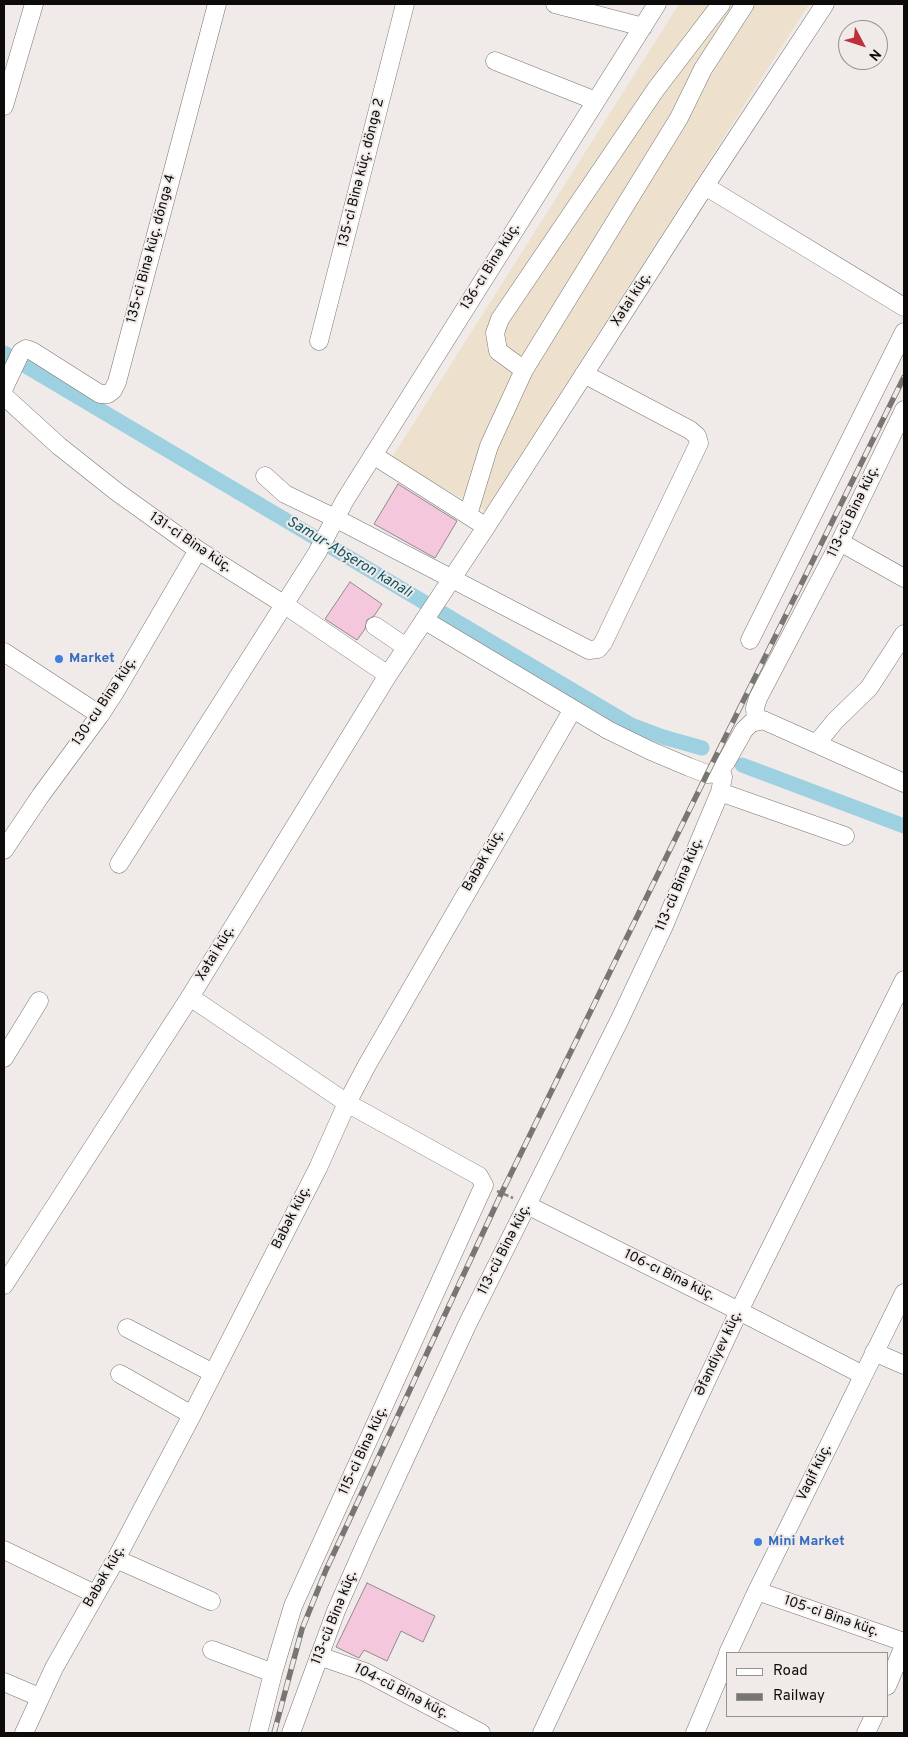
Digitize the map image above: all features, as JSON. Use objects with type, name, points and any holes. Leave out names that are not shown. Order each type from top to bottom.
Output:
[{"type":"street","points":[[4,106],[9,66],[34,4]]},
{"type":"street","name":"135-ci Binə küç. döngə 4","points":[[4,388],[21,352],[26,349],[100,394],[108,394],[113,390],[117,382],[217,4]]},
{"type":"street","name":"135-ci Binə küç. döngə 2","points":[[319,341],[405,4]]},
{"type":"street","points":[[555,4],[643,27]]},
{"type":"street","name":"136-cı Binə küç.","points":[[119,864],[285,605],[317,553],[345,500],[657,4]]},
{"type":"street","points":[[524,370],[498,351],[495,332],[500,319],[656,89],[721,4]]},
{"type":"street","points":[[468,515],[489,446],[524,370],[679,118],[703,69],[745,4]]},
{"type":"street","name":"Xətai küç.","points":[[4,1285],[190,997],[388,674],[486,527],[705,186],[825,4]]},
{"type":"street","points":[[495,61],[596,101]]},
{"type":"street","points":[[705,186],[904,307]]},
{"type":"street","points":[[750,640],[904,332]]},
{"type":"street","points":[[265,476],[285,494],[332,525],[451,578],[589,650],[598,649],[603,644],[699,443],[697,436],[690,430],[584,374]]},
{"type":"street","name":"131-ci Binə küç.","points":[[4,396],[82,466],[198,550],[388,674]]},
{"type":"street","name":"113-cü Binə küç.","points":[[756,721],[755,708],[758,698],[840,542],[904,410]]},
{"type":"street","points":[[373,455],[486,527]]},
{"type":"street","points":[[840,542],[904,578]]},
{"type":"street","name":"130-cu Binə küç.","points":[[4,850],[41,795],[100,715],[198,550]]},
{"type":"street","points":[[424,620],[608,730],[674,762],[707,774],[717,773],[721,770],[744,730],[751,723],[763,720],[904,783]]},
{"type":"street","points":[[375,626],[406,647]]},
{"type":"street","points":[[816,743],[835,721],[869,688],[904,634]]},
{"type":"street","points":[[4,652],[100,715]]},
{"type":"street","name":"Babək küç.","points":[[24,1733],[39,1698],[116,1559],[192,1415],[318,1168],[347,1103],[442,932],[572,709]]},
{"type":"street","name":"113-cü Binə küç.","points":[[291,1733],[319,1656],[365,1545],[467,1325],[620,1019],[659,936],[720,792],[723,777],[721,770]]},
{"type":"street","points":[[720,792],[845,836]]},
{"type":"street","name":"Əfəndiyev küç.","points":[[542,1733],[739,1311],[904,980]]},
{"type":"street","points":[[190,997],[347,1103],[482,1180]]},
{"type":"street","points":[[4,1058],[39,1001]]},
{"type":"street","name":"115-ci Binə küç.","points":[[258,1733],[293,1606],[482,1180]]},
{"type":"street","name":"106-cı Binə küç.","points":[[527,1205],[862,1375]]},
{"type":"street","name":"Vaqif küç.","points":[[728,1652],[862,1375],[904,1293]]},
{"type":"street","points":[[127,1328],[213,1373]]},
{"type":"street","points":[[874,1352],[904,1364]]},
{"type":"street","points":[[120,1374],[192,1415]]},
{"type":"street","points":[[4,1550],[95,1594]]},
{"type":"street","points":[[116,1559],[211,1601]]},
{"type":"street","name":"105-ci Binə küç.","points":[[757,1591],[904,1644]]},
{"type":"street","points":[[888,1684],[904,1644]]},
{"type":"street","points":[[212,1650],[273,1673]]},
{"type":"street","name":"104-cü Binə küç.","points":[[319,1656],[365,1672],[480,1733]]},
{"type":"street","points":[[695,1733],[726,1659]]},
{"type":"street","points":[[4,1682],[39,1698]]},
{"type":"street","points":[[866,1733],[874,1717]]},
{"type":"path","points":[[482,1180],[527,1205]]},
{"type":"shaded area","points":[[679,4],[809,4],[485,511],[391,459]]},
{"type":"building","points":[[398,484],[457,521],[435,558],[374,524]]},
{"type":"building","points":[[350,582],[382,604],[374,616],[367,620],[365,629],[357,640],[325,619]]},
{"type":"building","points":[[367,1583],[435,1616],[423,1642],[401,1631],[387,1661],[364,1650],[359,1658],[336,1647]]},
{"type":"waterway","name":"Samur-Abşeron kanalı","points":[[4,353],[631,725],[663,737],[702,748]]},
{"type":"waterway","name":"Samur-Abşeron kanalı","points":[[742,765],[904,826]]},
{"type":"railway","points":[[274,1733],[302,1629],[326,1570],[502,1192],[904,377]]},
{"type":"place","name":"Market","points":[[59,659]]},
{"type":"place","name":"Mini Market","points":[[758,1542]]}]
